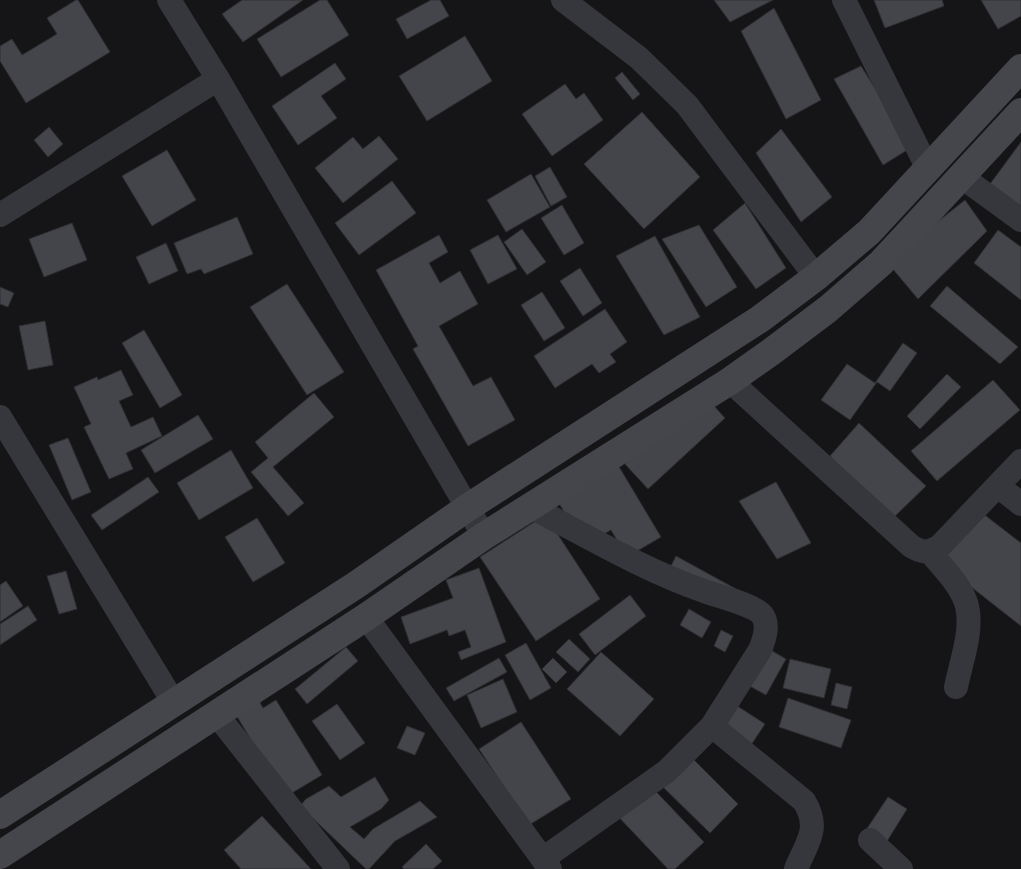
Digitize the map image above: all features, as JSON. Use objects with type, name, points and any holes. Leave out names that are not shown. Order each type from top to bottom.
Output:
[{"type":"main road","points":[[0,816],[356,585],[467,508],[710,354],[816,277],[869,232],[1021,68]]},
{"type":"main road","points":[[0,855],[366,617],[484,536],[730,380],[828,309],[881,263],[1021,112]]},
{"type":"street","points":[[169,0],[218,79],[484,536]]},
{"type":"street","points":[[562,0],[639,58],[687,104],[816,277]]},
{"type":"street","points":[[844,0],[928,169]]},
{"type":"street","points":[[0,215],[218,79]]},
{"type":"street","points":[[962,177],[1021,220]]},
{"type":"street","points":[[730,380],[911,546],[921,553],[930,552],[939,547],[1021,461]]},
{"type":"street","points":[[0,417],[174,703]]},
{"type":"street","points":[[998,486],[1021,504]]},
{"type":"street","points":[[366,617],[547,864],[667,771],[712,726],[760,650],[766,625],[763,616],[751,608],[692,587],[531,507]]},
{"type":"street","points":[[930,552],[956,586],[967,606],[968,626],[956,686]]},
{"type":"street","points":[[217,714],[338,869]]},
{"type":"street","points":[[712,726],[804,802],[811,813],[814,827],[796,869]]},
{"type":"street","points":[[870,840],[901,869]]},
{"type":"street","points":[[0,865],[4,869]]},
{"type":"building","points":[[78,0],[110,52],[26,103],[0,61],[0,46],[12,39],[22,55],[57,34],[47,18]]},
{"type":"building","points":[[242,0],[303,0],[243,42],[222,14]]},
{"type":"building","points":[[320,0],[327,0],[349,35],[281,77],[257,39]]},
{"type":"building","points":[[431,0],[440,0],[449,16],[407,39],[396,19]]},
{"type":"building","points":[[714,0],[773,0],[730,22]]},
{"type":"building","points":[[874,0],[942,0],[944,6],[885,28]]},
{"type":"building","points":[[981,0],[1021,0],[1021,16],[998,29]]},
{"type":"building","points":[[774,8],[821,100],[786,119],[741,31]]},
{"type":"building","points":[[465,36],[492,81],[427,121],[399,76]]},
{"type":"building","points":[[335,63],[346,79],[321,96],[337,118],[298,145],[272,106]]},
{"type":"building","points":[[861,66],[912,147],[883,165],[834,79]]},
{"type":"building","points":[[622,72],[640,94],[633,100],[615,78]]},
{"type":"building","points":[[565,84],[576,99],[584,93],[603,120],[552,156],[522,114]]},
{"type":"building","points":[[642,112],[700,177],[644,229],[584,164]]},
{"type":"building","points":[[49,127],[63,144],[48,157],[34,140]]},
{"type":"building","points":[[781,129],[832,197],[801,222],[756,153]]},
{"type":"building","points":[[379,136],[398,159],[343,203],[315,168],[353,137],[363,149]]},
{"type":"building","points":[[1021,142],[1021,207],[990,184]]},
{"type":"building","points":[[167,150],[196,200],[152,226],[122,176]]},
{"type":"building","points":[[550,167],[567,197],[551,206],[535,176]]},
{"type":"building","points":[[531,174],[550,207],[506,232],[487,200]]},
{"type":"building","points":[[392,181],[416,213],[359,255],[335,223]]},
{"type":"building","points":[[965,200],[987,231],[918,299],[887,262]]},
{"type":"building","points":[[745,203],[786,268],[756,289],[713,230]]},
{"type":"building","points":[[562,205],[584,243],[564,255],[541,218]]},
{"type":"building","points":[[237,217],[253,254],[204,274],[201,269],[187,274],[174,243]]},
{"type":"building","points":[[72,223],[87,260],[44,277],[29,239]]},
{"type":"building","points":[[699,225],[737,287],[706,307],[662,239]]},
{"type":"building","points":[[522,229],[546,262],[527,275],[504,242]]},
{"type":"building","points":[[998,230],[1021,247],[1021,300],[974,263]]},
{"type":"building","points":[[439,235],[448,252],[429,263],[440,283],[460,271],[478,304],[439,326],[473,386],[491,377],[515,420],[468,446],[413,349],[418,346],[376,270]]},
{"type":"building","points":[[498,235],[517,269],[488,284],[470,250]]},
{"type":"building","points":[[655,236],[700,317],[664,335],[616,256]]},
{"type":"building","points":[[166,243],[178,271],[149,284],[136,257]]},
{"type":"building","points":[[580,268],[602,303],[583,316],[560,281]]},
{"type":"building","points":[[287,284],[344,372],[307,395],[250,307]]},
{"type":"building","points":[[947,286],[1018,347],[1000,364],[930,306]]},
{"type":"building","points":[[0,287],[14,293],[8,307],[0,304]]},
{"type":"building","points":[[542,292],[565,328],[544,341],[521,305]]},
{"type":"building","points":[[605,309],[627,342],[610,354],[616,362],[599,373],[592,364],[555,388],[534,356]]},
{"type":"building","points":[[45,321],[53,365],[28,370],[19,326]]},
{"type":"building","points":[[144,330],[182,395],[160,408],[122,343]]},
{"type":"building","points":[[903,343],[917,353],[890,391],[877,382],[850,420],[821,400],[847,364],[875,383]]},
{"type":"building","points":[[121,370],[133,395],[119,401],[131,427],[153,417],[162,436],[126,453],[133,469],[109,479],[84,427],[91,424],[74,387],[97,377],[98,380]]},
{"type":"building","points":[[947,374],[961,387],[920,429],[907,416]]},
{"type":"building","points":[[993,380],[1020,410],[937,481],[911,451]]},
{"type":"building","points":[[314,393],[334,417],[273,467],[304,503],[288,516],[251,472],[268,458],[255,442]]},
{"type":"building","points":[[702,393],[725,418],[648,489],[625,464]]},
{"type":"building","points":[[198,415],[213,439],[155,473],[141,450]]},
{"type":"building","points":[[859,423],[926,486],[890,521],[830,456]]},
{"type":"building","points":[[68,438],[91,492],[72,500],[49,445]]},
{"type":"building","points":[[231,450],[253,488],[199,520],[177,483]]},
{"type":"building","points":[[618,465],[661,537],[627,557],[611,530],[584,545],[557,500]]},
{"type":"building","points":[[148,477],[159,492],[102,530],[91,515]]},
{"type":"building","points":[[776,482],[811,543],[777,559],[739,501]]},
{"type":"building","points":[[973,506],[1021,543],[1021,626],[933,557]]},
{"type":"building","points":[[545,515],[600,599],[536,641],[480,557]]},
{"type":"building","points":[[257,518],[285,563],[253,582],[225,537]]},
{"type":"building","points":[[676,556],[747,595],[667,574]]},
{"type":"building","points":[[479,568],[506,642],[461,660],[458,652],[471,647],[465,630],[449,636],[447,630],[410,644],[401,617],[453,598],[446,580]]},
{"type":"building","points":[[66,571],[77,609],[59,614],[47,576]]},
{"type":"building","points":[[6,581],[23,606],[0,622],[0,585]]},
{"type":"building","points":[[630,595],[646,616],[595,655],[579,634]]},
{"type":"building","points":[[28,606],[37,620],[0,645],[0,624]]},
{"type":"building","points":[[689,609],[711,622],[702,638],[680,625]]},
{"type":"building","points":[[721,630],[733,636],[725,652],[714,646]]},
{"type":"building","points":[[569,639],[590,659],[578,672],[556,652]]},
{"type":"building","points":[[755,641],[786,659],[766,695],[735,678]]},
{"type":"building","points":[[526,643],[551,688],[530,700],[505,655]]},
{"type":"building","points":[[346,647],[358,661],[307,704],[295,689]]},
{"type":"building","points":[[601,652],[654,699],[620,736],[567,689]]},
{"type":"building","points":[[499,658],[507,672],[454,701],[446,688]]},
{"type":"building","points":[[553,658],[567,672],[556,683],[542,669]]},
{"type":"building","points":[[790,659],[831,669],[824,698],[783,688]]},
{"type":"building","points":[[503,679],[517,712],[481,728],[467,695]]},
{"type":"building","points":[[836,683],[852,687],[847,709],[831,705]]},
{"type":"building","points":[[255,694],[263,708],[276,700],[322,775],[285,797],[232,708]]},
{"type":"building","points":[[788,698],[851,720],[841,748],[779,727]]},
{"type":"building","points":[[731,702],[765,724],[747,751],[713,729]]},
{"type":"building","points":[[337,704],[365,743],[340,760],[312,721]]},
{"type":"building","points":[[521,722],[571,799],[529,825],[479,749]]},
{"type":"building","points":[[407,726],[425,733],[415,755],[397,748]]},
{"type":"building","points":[[692,758],[738,804],[710,833],[663,787]]},
{"type":"building","points":[[375,777],[389,800],[381,809],[350,827],[364,839],[373,829],[420,801],[437,817],[395,841],[369,869],[366,869],[300,806],[306,799],[329,786],[341,797]]},
{"type":"building","points":[[644,779],[704,842],[675,869],[668,869],[612,810]]},
{"type":"building","points":[[888,797],[907,809],[884,846],[864,833]]},
{"type":"building","points":[[262,816],[311,869],[241,869],[224,850]]},
{"type":"building","points":[[426,844],[442,861],[433,869],[404,869],[402,867]]}]
